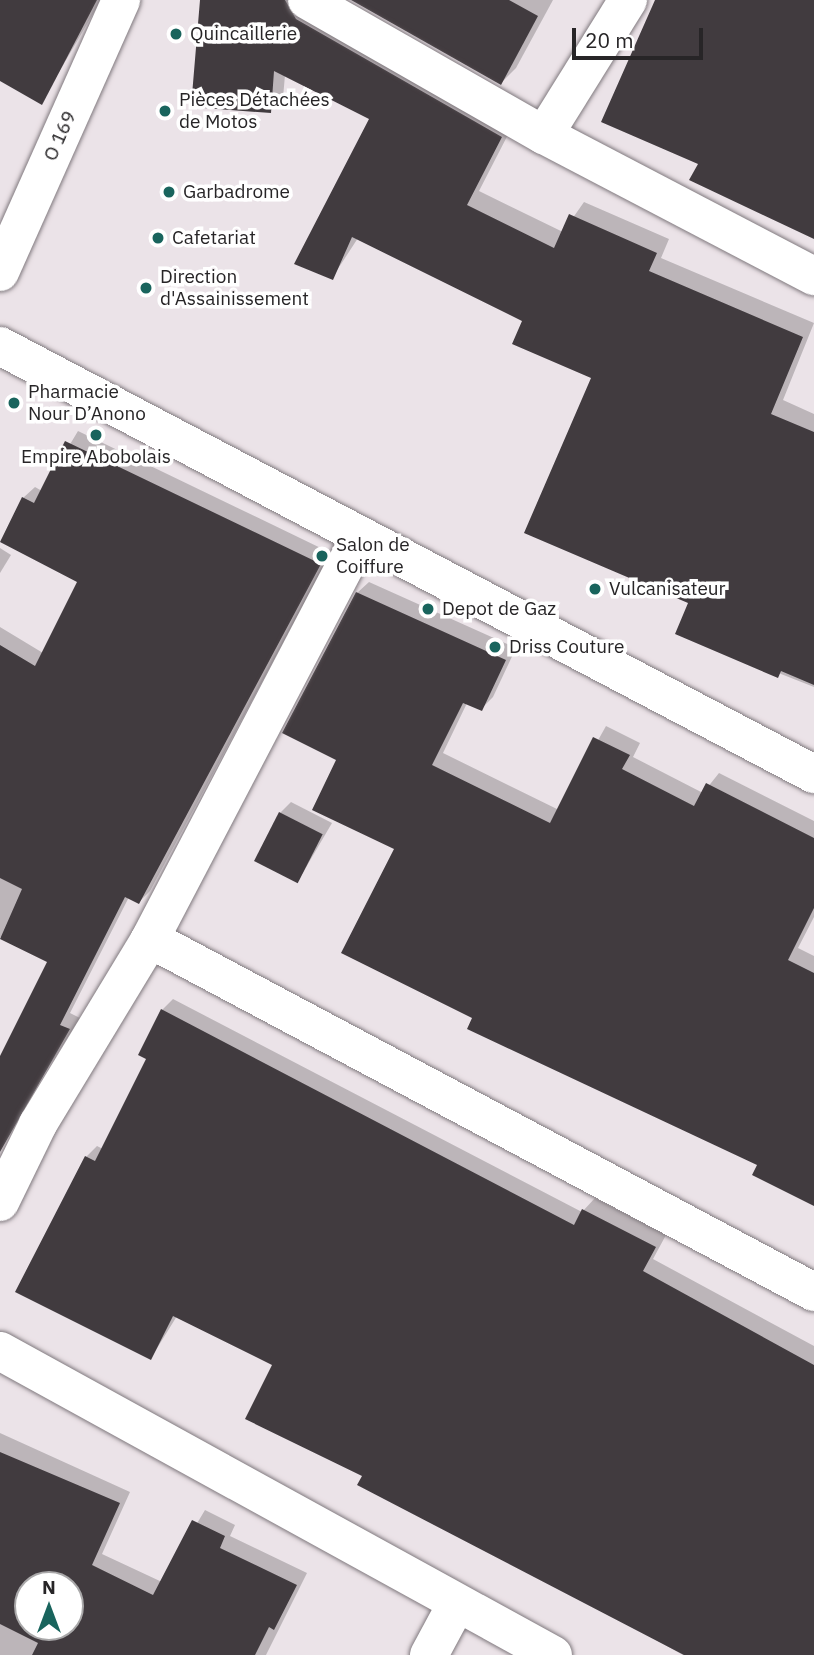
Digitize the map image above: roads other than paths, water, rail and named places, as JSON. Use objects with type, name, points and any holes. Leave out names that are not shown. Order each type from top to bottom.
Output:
[{"type":"street","name":"O 169","points":[[0,272],[121,0]]},
{"type":"street","points":[[307,0],[544,135],[814,276]]},
{"type":"street","points":[[544,135],[628,0]]},
{"type":"street","points":[[0,346],[814,774]]},
{"type":"street","points":[[0,1202],[38,1124],[150,939],[360,537]]},
{"type":"street","points":[[150,939],[814,1292]]},
{"type":"street","points":[[0,1351],[553,1655]]},
{"type":"street","points":[[429,1655],[457,1603]]},
{"type":"place","name":"Quincaillerie","points":[[176,34]]},
{"type":"place","name":"Pièces Détachées de Motos","points":[[165,111]]},
{"type":"place","name":"Garbadrome","points":[[169,192]]},
{"type":"place","name":"Cafetariat","points":[[158,238]]},
{"type":"place","name":"Direction d'Assainissement","points":[[146,288]]},
{"type":"place","name":"Pharmacie Nour D’Anono","points":[[14,403]]},
{"type":"place","name":"Empire Abobolais","points":[[96,435]]},
{"type":"place","name":"Salon de Coiffure","points":[[322,556]]},
{"type":"place","name":"Vulcanisateur","points":[[595,589]]},
{"type":"place","name":"Depot de Gaz","points":[[428,609]]},
{"type":"place","name":"Driss Couture","points":[[495,647]]}]
